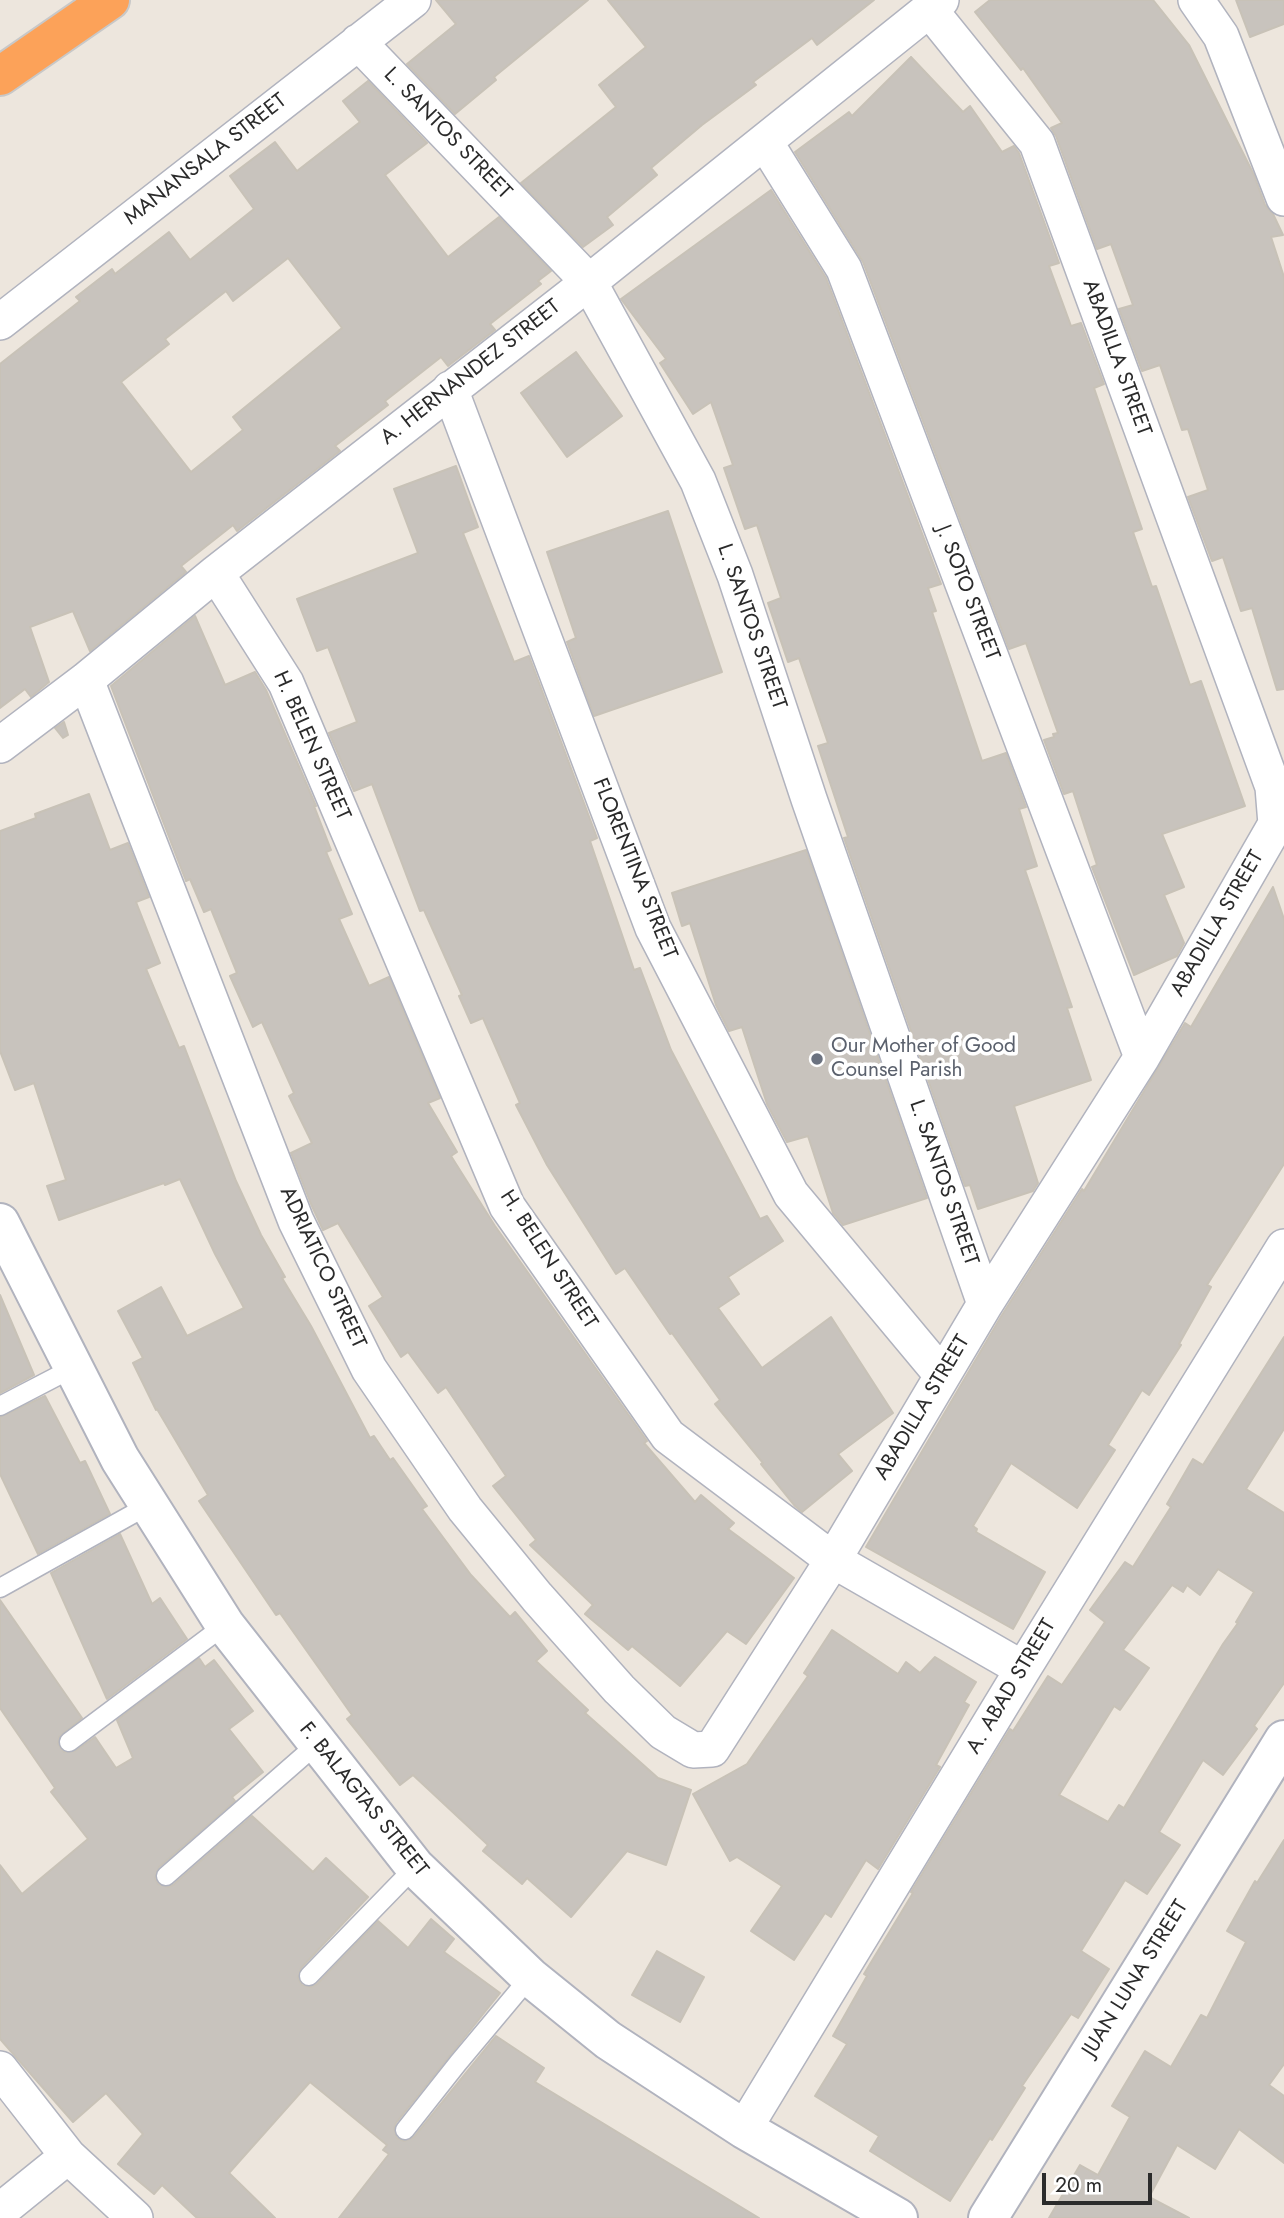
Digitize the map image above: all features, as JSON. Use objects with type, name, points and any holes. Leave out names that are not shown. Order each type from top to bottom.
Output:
[{"type":"highway","points":[[0,76],[110,0]]},
{"type":"main road","name":"F. BALAGTAS STREET","points":[[1,1230],[120,1460],[225,1625],[415,1867],[530,1978],[608,2040],[744,2129],[898,2218]]},
{"type":"main road","name":"JUAN LUNA STREET","points":[[988,2218],[1284,1740]]},
{"type":"street","name":"MANANSALA STREET","points":[[0,322],[414,0]]},
{"type":"street","points":[[1196,0],[1221,36],[1284,198]]},
{"type":"street","name":"A. HERNANDEZ STREET","points":[[0,745],[86,680],[216,572],[589,282],[935,5]]},
{"type":"street","name":"ABADILLA STREET","points":[[712,1749],[833,1560],[985,1304],[1142,1057],[1276,824],[1273,787],[1037,143],[935,5]]},
{"type":"street","name":"L. SANTOS STREET","points":[[358,41],[589,282],[698,481],[725,551],[985,1304]]},
{"type":"street","name":"J. SOTO STREET","points":[[765,142],[844,269],[1142,1057]]},
{"type":"street","name":"FLORENTINA STREET","points":[[450,389],[653,928],[791,1194],[942,1375]]},
{"type":"street","name":"H. BELEN STREET","points":[[216,572],[286,683],[507,1206],[668,1436],[833,1560],[1023,1669]]},
{"type":"street","name":"ADRIATICO STREET","points":[[86,680],[296,1221],[369,1369],[465,1509],[537,1597],[619,1689],[663,1732],[693,1750],[712,1749]]},
{"type":"street","name":"A. ABAD STREET","points":[[744,2129],[1023,1669],[1284,1247]]},
{"type":"street","points":[[0,2069],[68,2156],[135,2218]]},
{"type":"street","points":[[0,2211],[68,2156]]},
{"type":"lane","points":[[0,1406],[73,1368]]},
{"type":"lane","points":[[0,1588],[149,1505]]},
{"type":"lane","points":[[69,1742],[225,1625]]},
{"type":"lane","points":[[166,1876],[317,1744]]},
{"type":"lane","points":[[309,1976],[415,1867]]},
{"type":"lane","points":[[405,2130],[530,1978]]},
{"type":"building","points":[[436,0],[588,0],[494,77],[496,80],[455,114],[407,64],[456,24]]},
{"type":"building","points":[[608,0],[874,0],[817,45],[812,38],[753,82],[756,85],[702,125],[651,168],[657,175],[607,217],[613,225],[583,247],[521,183],[616,107],[599,85],[646,47]]},
{"type":"building","points":[[990,0],[1153,0],[1189,45],[1254,175],[1265,205],[1273,214],[1283,235],[1271,237],[1284,277],[1284,689],[1277,690],[1252,608],[1241,611],[1223,557],[1212,561],[1188,497],[1208,490],[1188,429],[1182,430],[1160,365],[1142,371],[1119,309],[1133,305],[1111,244],[1097,249],[1051,128],[1062,123],[1023,68],[1021,70],[975,12]]},
{"type":"building","points":[[1236,0],[1284,0],[1284,24],[1250,37]]},
{"type":"building","points":[[911,57],[963,112],[970,106],[1002,152],[1014,146],[1019,153],[1059,263],[1049,266],[1071,326],[1081,323],[1104,384],[1094,388],[1142,529],[1133,532],[1152,587],[1156,586],[1190,685],[1201,681],[1245,806],[1162,834],[1184,887],[1164,895],[1184,943],[1177,956],[1134,975],[1092,867],[1097,865],[1073,791],[1064,794],[1044,740],[1058,733],[1026,643],[1009,649],[863,262],[795,152],[849,112],[852,116]]},
{"type":"building","points":[[368,81],[427,143],[385,175],[448,257],[499,217],[551,271],[538,281],[541,284],[490,324],[495,330],[448,366],[441,357],[385,401],[388,405],[335,446],[340,451],[237,531],[233,525],[181,566],[186,572],[90,651],[73,611],[30,627],[49,682],[31,697],[25,689],[0,708],[0,364],[80,301],[76,297],[112,269],[115,274],[169,232],[190,260],[254,209],[230,176],[275,142],[297,171],[360,122],[343,101]],"holes":[[[288,258],[342,328],[233,417],[243,430],[191,472],[121,382],[169,344],[165,339],[226,291],[233,301]]]},
{"type":"building","points":[[771,190],[826,278],[941,584],[928,588],[936,611],[932,612],[982,761],[1006,753],[1026,807],[1019,809],[1037,866],[1025,870],[1072,1007],[1067,1008],[1091,1080],[1014,1106],[1038,1183],[1033,1191],[978,1209],[970,1185],[965,1186],[844,838],[848,837],[818,746],[828,743],[799,658],[788,662],[768,603],[781,598],[757,525],[745,529],[724,468],[733,465],[711,402],[693,414],[660,363],[666,359],[621,299]]},
{"type":"building","points":[[576,352],[622,416],[567,457],[521,393]]},
{"type":"building","points":[[456,466],[478,527],[463,533],[514,662],[529,656],[597,838],[590,841],[634,970],[640,968],[671,1050],[760,1219],[767,1216],[783,1241],[728,1277],[739,1294],[718,1308],[762,1368],[831,1317],[893,1413],[838,1454],[852,1471],[802,1512],[715,1404],[720,1400],[625,1268],[616,1274],[547,1165],[516,1105],[520,1103],[483,1018],[471,1023],[459,996],[462,995],[424,910],[420,911],[372,784],[354,791],[329,733],[357,722],[328,647],[317,651],[297,599],[418,553],[394,489]]},
{"type":"building","points":[[668,511],[722,672],[594,716],[567,642],[576,638],[547,552]]},
{"type":"building","points":[[195,616],[225,685],[255,672],[266,690],[316,806],[331,850],[326,852],[352,914],[339,919],[369,986],[389,977],[440,1098],[428,1103],[457,1152],[451,1156],[495,1226],[647,1441],[644,1443],[695,1502],[701,1495],[734,1523],[728,1529],[794,1578],[746,1644],[727,1631],[680,1686],[632,1646],[628,1650],[585,1614],[593,1605],[530,1545],[536,1540],[493,1486],[506,1476],[446,1387],[438,1393],[408,1352],[401,1357],[369,1306],[383,1297],[338,1223],[323,1230],[311,1204],[291,1153],[312,1143],[289,1096],[294,1093],[262,1022],[253,1027],[230,976],[237,973],[211,909],[204,912],[190,879],[186,881],[111,686]]},
{"type":"building","points":[[64,722],[68,735],[63,738],[55,728]]},
{"type":"building","points":[[89,794],[110,850],[128,843],[149,897],[136,902],[160,963],[146,969],[179,1048],[184,1046],[236,1181],[261,1235],[285,1277],[282,1278],[311,1326],[370,1438],[374,1436],[390,1460],[393,1458],[427,1506],[422,1509],[471,1575],[510,1617],[515,1612],[547,1651],[536,1661],[588,1710],[585,1713],[658,1778],[691,1790],[666,1865],[627,1851],[571,1917],[527,1878],[522,1884],[483,1851],[488,1845],[413,1775],[400,1785],[347,1719],[352,1715],[280,1613],[276,1615],[199,1501],[208,1495],[156,1410],[133,1363],[143,1358],[118,1311],[161,1287],[187,1336],[244,1308],[180,1179],[59,1220],[47,1186],[66,1180],[34,1083],[15,1090],[0,1051],[0,831],[36,818],[35,814]]},
{"type":"building","points":[[806,850],[927,1198],[843,1225],[833,1213],[808,1136],[787,1142],[767,1104],[742,1027],[729,1031],[716,1005],[690,923],[682,926],[672,893]]},
{"type":"building","points":[[1273,887],[1284,919],[1284,1164],[1207,1285],[1211,1287],[1179,1344],[1181,1345],[1149,1395],[1142,1390],[1108,1445],[1115,1450],[1077,1508],[1011,1463],[973,1526],[977,1529],[976,1532],[1045,1572],[1013,1629],[866,1547],[1002,1315],[1082,1189],[1084,1191],[1185,1023],[1191,1027]]},
{"type":"building","points":[[0,1295],[34,1375],[0,1393]]},
{"type":"building","points":[[1284,1337],[1284,1429],[1246,1489],[1284,1513],[1284,1683],[1254,1726],[1257,1729],[1223,1775],[1203,1760],[1159,1832],[1180,1845],[1147,1894],[1125,1880],[1081,1951],[1109,1969],[1078,2018],[1071,2014],[1022,2086],[1025,2088],[992,2140],[990,2138],[950,2201],[870,2151],[879,2136],[815,2096],[847,2044],[833,2036],[867,1976],[864,1974],[913,1893],[911,1892],[1010,1729],[1013,1731],[1048,1676],[1062,1685],[1105,1622],[1090,1610],[1125,1562],[1133,1567],[1171,1507],[1167,1504],[1193,1459],[1203,1465]],"holes":[[[1218,1569],[1254,1592],[1236,1622],[1238,1623],[1124,1808],[1119,1805],[1108,1822],[1059,1795],[1114,1706],[1120,1710],[1149,1668],[1123,1650],[1172,1585],[1183,1592],[1187,1585],[1200,1595]]]},
{"type":"building","points":[[45,1396],[80,1463],[85,1461],[110,1514],[38,1554],[0,1474],[0,1417]]},
{"type":"building","points":[[120,1534],[152,1604],[160,1598],[187,1639],[107,1699],[51,1573]]},
{"type":"building","points":[[0,1600],[82,1718],[59,1737],[58,1744],[64,1752],[75,1751],[95,1737],[116,1768],[133,1758],[117,1720],[199,1658],[205,1667],[214,1660],[253,1711],[229,1729],[263,1772],[232,1797],[235,1801],[159,1867],[155,1878],[158,1884],[168,1887],[173,1885],[252,1816],[313,1872],[326,1858],[368,1897],[301,1968],[298,1978],[302,1985],[311,1987],[317,1984],[378,1921],[408,1948],[431,1919],[454,1939],[444,1952],[500,1993],[396,2123],[394,2129],[397,2138],[404,2141],[414,2137],[496,2036],[544,2068],[535,2082],[759,2218],[339,2218],[389,2154],[383,2150],[387,2145],[310,2082],[229,2173],[275,2218],[197,2218],[162,2185],[154,2194],[118,2164],[143,2134],[106,2093],[73,2122],[0,2039],[0,1865],[22,1894],[88,1839],[51,1792],[55,1788],[0,1708]]},
{"type":"building","points":[[832,1630],[898,1674],[906,1662],[920,1673],[935,1657],[976,1682],[964,1702],[969,1705],[936,1765],[940,1767],[878,1869],[866,1860],[831,1917],[825,1913],[794,1960],[751,1931],[782,1886],[737,1857],[730,1861],[693,1794],[747,1764],[808,1676],[804,1673]]},
{"type":"building","points":[[1284,1840],[1284,2064],[1269,2085],[1284,2096],[1284,2163],[1239,2129],[1215,2169],[1177,2145],[1149,2197],[1189,2218],[1049,2218],[1080,2165],[1098,2175],[1130,2117],[1112,2106],[1145,2051],[1171,2067],[1201,2015],[1207,2018],[1246,1942],[1227,1931],[1255,1881],[1257,1883]]},
{"type":"building","points":[[657,1951],[704,1977],[680,2022],[632,1995]]},
{"type":"place","name":"Our Mother of Good Counsel Parish","points":[[817,1059]]}]
